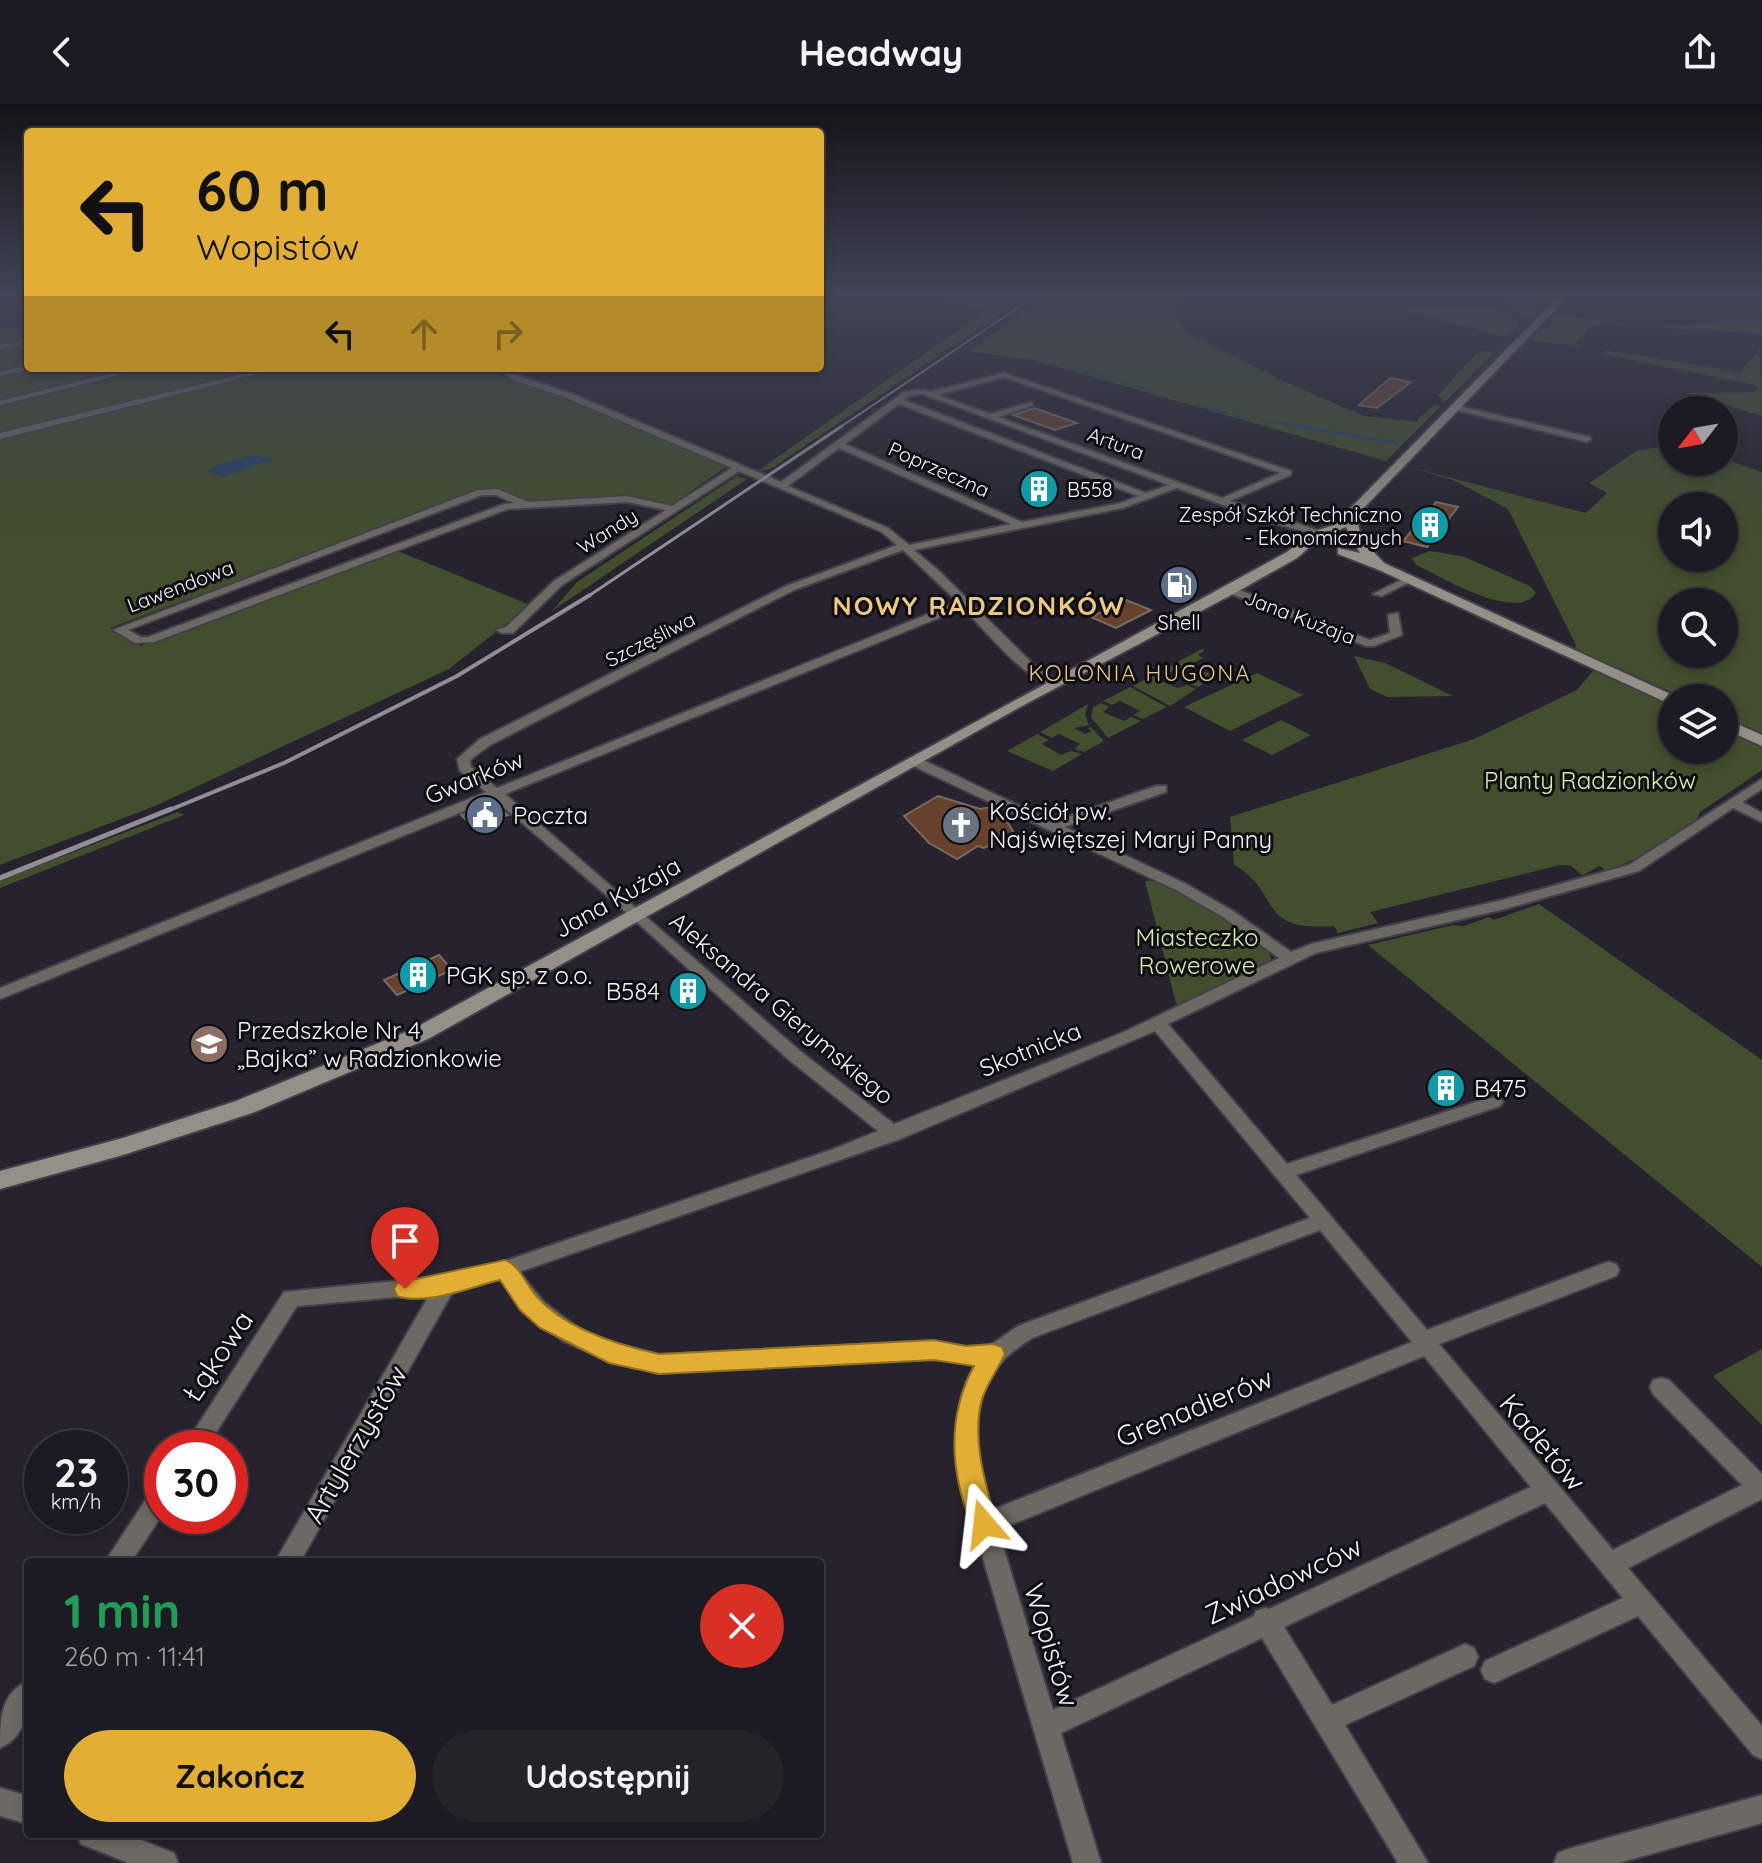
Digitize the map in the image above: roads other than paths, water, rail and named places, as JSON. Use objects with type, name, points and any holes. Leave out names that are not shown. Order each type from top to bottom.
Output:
[{"type":"street","points":[[0,403],[110,376]]},
{"type":"street","points":[[0,436],[244,376]]},
{"type":"street","points":[[512,376],[567,395],[875,524],[906,547],[1035,673],[1054,683]]},
{"type":"street","points":[[782,486],[911,393],[931,394],[1007,376]]},
{"type":"street","points":[[1007,376],[1288,473],[1221,502]]},
{"type":"street","points":[[1320,541],[1338,528],[1485,376]]},
{"type":"street","name":"Artura","points":[[931,394],[1320,541]]},
{"type":"street","points":[[899,401],[1143,495]]},
{"type":"street","points":[[992,416],[1029,404]]},
{"type":"street","points":[[1455,407],[1587,439]]},
{"type":"street","points":[[1515,421],[1531,412]]},
{"type":"street","points":[[0,419],[22,430]]},
{"type":"street","name":"Poprzeczna","points":[[840,445],[1023,526]]},
{"type":"street","name":"Wandy","points":[[502,630],[509,631],[558,583],[738,468]]},
{"type":"street","name":"Szczęśliwa","points":[[496,792],[465,768],[463,759],[468,752],[778,594],[906,547],[1123,505],[1178,485]]},
{"type":"street","name":"Lawendowa","points":[[527,505],[497,492],[481,492],[119,630],[139,641],[150,640],[490,511],[527,505],[627,499],[674,509]]},
{"type":"street","points":[[1297,527],[1331,526],[1352,514]]},
{"type":"street","points":[[1352,514],[1349,527],[1384,567]]},
{"type":"street","name":"Artura","points":[[1276,522],[1297,527],[1320,541]]},
{"type":"street","points":[[1320,541],[1360,543]]},
{"type":"street","points":[[1320,541],[1411,579],[1658,694]]},
{"type":"street","name":"Jana Kużaja","points":[[0,1180],[213,1117],[316,1080],[435,1027],[1054,683],[1320,541]]},
{"type":"street","points":[[1342,551],[1360,543]]},
{"type":"street","points":[[1378,594],[1411,579]]},
{"type":"street","name":"Jana Kużaja","points":[[1230,590],[1370,644],[1396,635],[1394,615]]},
{"type":"street","name":"Gwarków","points":[[0,994],[965,603]]},
{"type":"street","points":[[1738,730],[1762,741]]},
{"type":"street","points":[[914,761],[1204,899],[1289,958]]},
{"type":"street","name":"Skotnicka","points":[[291,1298],[446,1284],[505,1269],[894,1134],[1158,1023],[1289,958],[1320,946],[1505,904],[1634,868],[1762,783]]},
{"type":"street","points":[[1054,826],[1161,789]]},
{"type":"street","name":"Aleksandra Gierymskiego","points":[[496,792],[631,906],[637,916],[786,1047],[894,1134]]},
{"type":"street","points":[[1733,803],[1762,818]]},
{"type":"street","name":"Kadetów","points":[[1158,1023],[1762,1746]]},
{"type":"street","points":[[1282,1173],[1494,1102]]},
{"type":"street","name":"Wopistów","points":[[1087,1863],[970,1477],[966,1432],[971,1397],[993,1354],[1011,1339],[1044,1323],[1323,1221]]},
{"type":"street","points":[[505,1269],[529,1303],[548,1321],[618,1355],[659,1364],[934,1350],[966,1356],[993,1354]]},
{"type":"street","name":"Grenadierów","points":[[984,1524],[1426,1346],[1430,1338],[1609,1270]]},
{"type":"street","name":"Artylerzystów","points":[[289,1558],[446,1284]]},
{"type":"street","name":"Łąkowa","points":[[206,1430],[291,1298]]},
{"type":"street","points":[[1609,1565],[1760,1488],[1661,1387]]},
{"type":"street","name":"Zwiadowców","points":[[1045,1727],[1265,1620],[1548,1490]]},
{"type":"street","points":[[120,1558],[144,1522]]},
{"type":"street","points":[[1494,1670],[1641,1602]]},
{"type":"street","points":[[1265,1620],[1414,1863]]},
{"type":"street","points":[[1327,1720],[1465,1657]]},
{"type":"street","points":[[0,1735],[24,1700]]},
{"type":"street","points":[[0,1802],[24,1809]]},
{"type":"street","points":[[1568,1863],[1762,1809]]},
{"type":"street","points":[[128,1840],[164,1863]]},
{"type":"water","points":[[252,455],[274,459],[223,477],[207,472],[216,465]]},
{"type":"waterway","points":[[1103,376],[1150,390]]},
{"type":"waterway","points":[[1200,405],[1227,413]]},
{"type":"waterway","points":[[1232,414],[1250,420]]},
{"type":"waterway","points":[[1262,420],[1308,428]]},
{"type":"waterway","points":[[1297,426],[1397,443]]},
{"type":"railway","points":[[839,428],[916,376]]},
{"type":"railway","points":[[590,595],[842,426]]},
{"type":"railway","points":[[167,811],[284,763],[457,676],[590,595]]},
{"type":"railway","points":[[0,878],[171,809]]},
{"type":"place","name":"B558","points":[[1039,489]]},
{"type":"place","name":"Zespół Szkół Techniczno - Ekonomicznych","points":[[1430,525]]},
{"type":"place","name":"Shell","points":[[1179,585]]},
{"type":"place","name":"Poczta","points":[[485,815]]},
{"type":"place","name":"Kościół pw. Najświętszej Maryi Panny","points":[[961,825]]},
{"type":"place","name":"PGK sp. z o.o.","points":[[418,975]]},
{"type":"place","name":"B584","points":[[688,991]]},
{"type":"place","name":"Przedszkole Nr 4 „Bajka” w Radzionkowie","points":[[209,1044]]},
{"type":"place","name":"B475","points":[[1446,1088]]},
{"type":"district","name":"NOWY RADZIONKÓW","points":[[979,605]]},
{"type":"district","name":"KOLONIA HUGONA","points":[[1140,673]]},
{"type":"park label","name":"Planty Radzionków","points":[[1590,780]]},
{"type":"park label","name":"Miasteczko Rowerowe","points":[[1197,951]]}]
